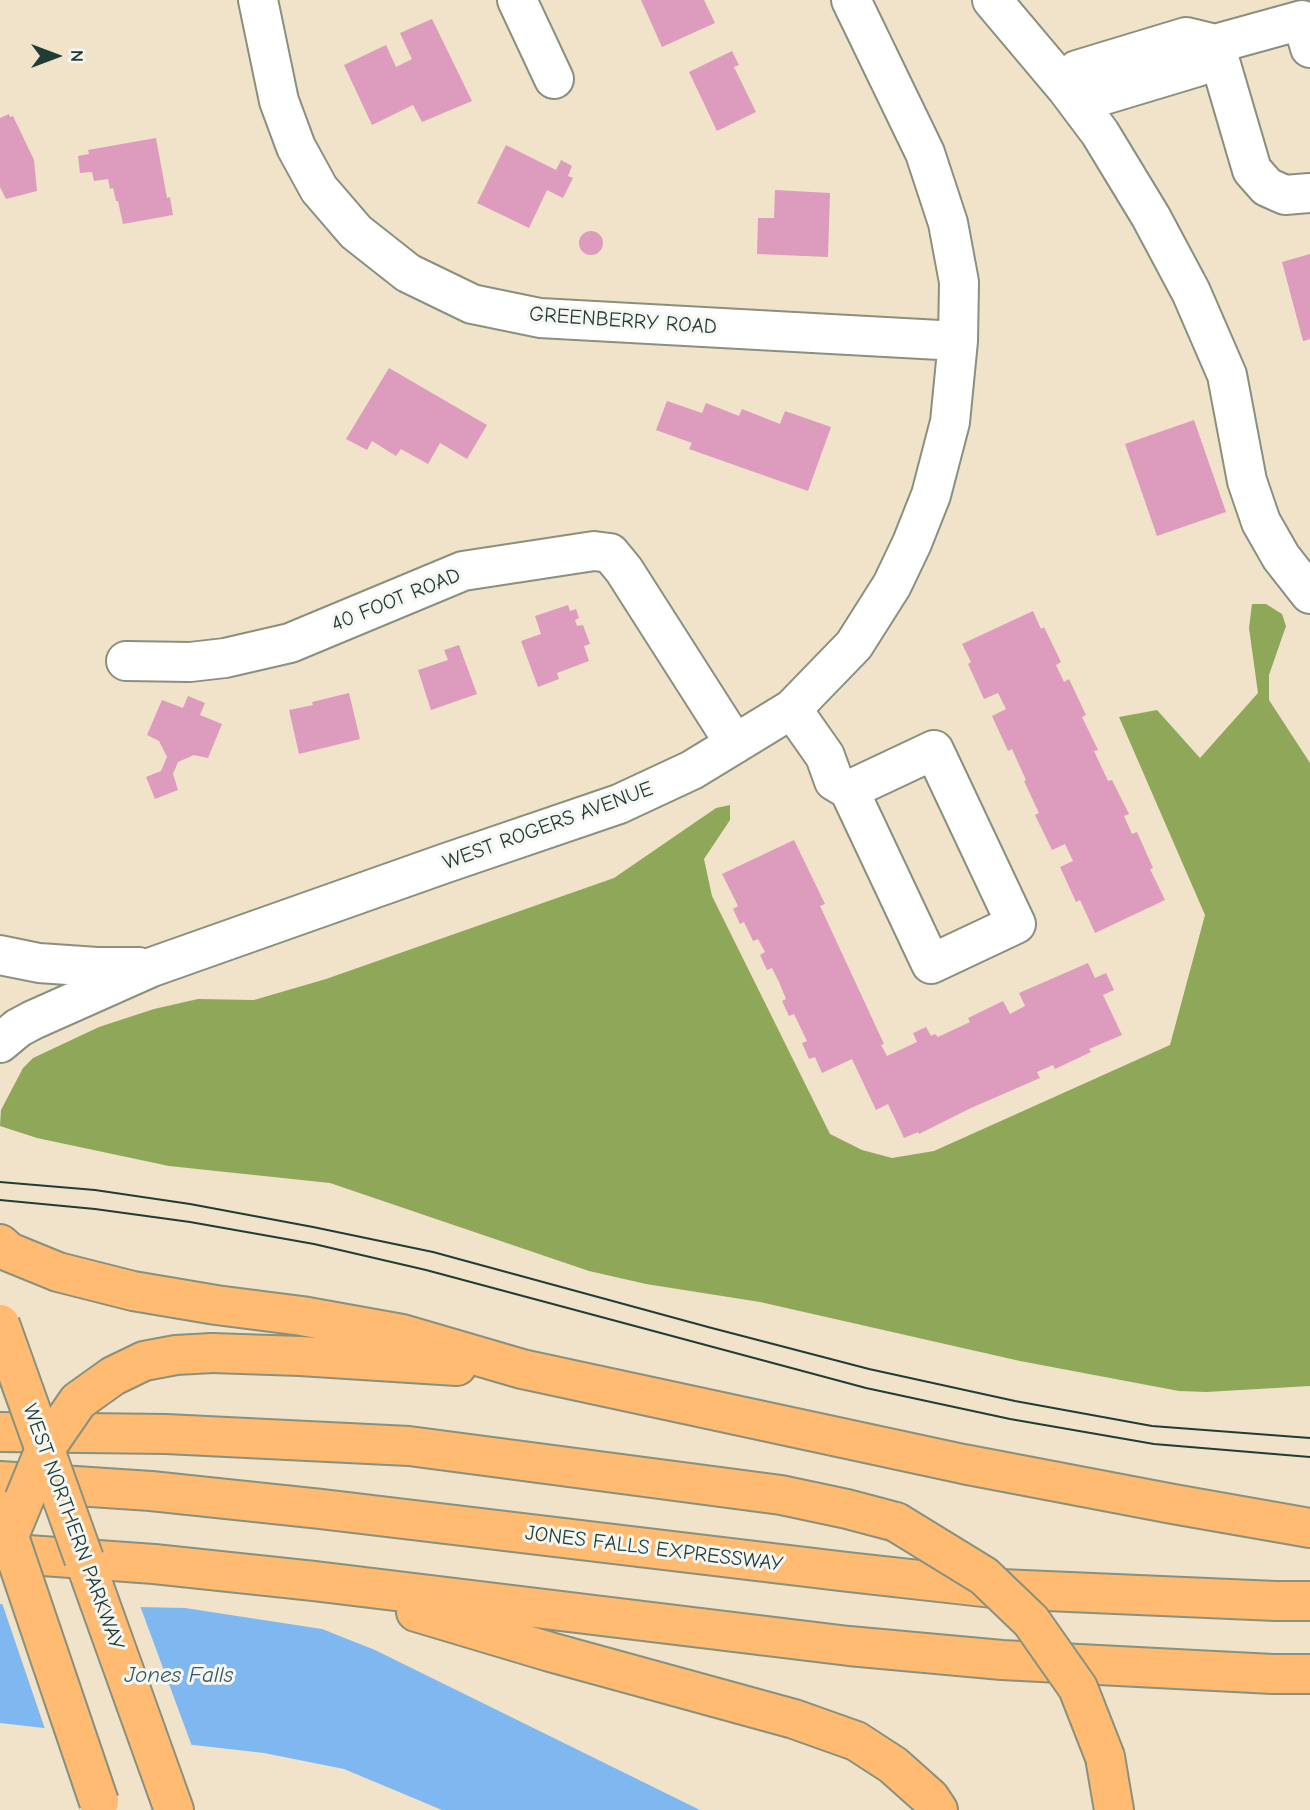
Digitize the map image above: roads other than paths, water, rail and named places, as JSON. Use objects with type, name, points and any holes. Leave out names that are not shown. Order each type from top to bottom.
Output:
[{"type":"main road","points":[[0,1244],[9,1252],[58,1272],[134,1291],[401,1334],[522,1369],[963,1464],[1310,1528]]},
{"type":"main road","name":"WEST NORTHERN PARKWAY","points":[[0,1324],[173,1808]]},
{"type":"main road","points":[[100,1806],[3,1533],[45,1449],[78,1401],[113,1376],[144,1361],[176,1355],[212,1353],[300,1356],[522,1369]]},
{"type":"main road","points":[[0,1432],[166,1434],[409,1446],[781,1495],[895,1522],[984,1576],[1031,1621],[1078,1688],[1105,1757],[1114,1810]]},
{"type":"main road","name":"JONES FALLS EXPRESSWAY","points":[[0,1481],[151,1491],[321,1509],[1001,1589],[1310,1601]]},
{"type":"main road","points":[[3,1533],[154,1564],[863,1647],[1002,1660],[1310,1674]]},
{"type":"main road","points":[[314,1581],[550,1652],[794,1719],[843,1736],[856,1741],[893,1765],[930,1798],[938,1810]]},
{"type":"street","name":"GREENBERRY ROAD","points":[[258,0],[279,102],[296,147],[319,189],[356,232],[408,273],[472,304],[540,318],[958,341]]},
{"type":"street","points":[[517,0],[554,79]]},
{"type":"street","name":"WEST ROGERS AVENUE","points":[[0,1043],[33,1020],[152,967],[619,804],[692,770],[792,709],[855,645],[892,585],[932,495],[950,422],[958,341],[959,282],[948,223],[925,153],[851,0]]},
{"type":"street","points":[[992,0],[1068,89],[1100,133],[1191,292],[1227,375],[1247,481],[1261,522],[1281,557],[1310,594]]},
{"type":"street","points":[[1068,89],[1077,70],[1186,37],[1215,44],[1302,20],[1310,48]]},
{"type":"street","points":[[1215,44],[1252,170],[1267,187],[1285,195],[1310,193]]},
{"type":"street","name":"40 FOOT ROAD","points":[[126,661],[190,662],[225,658],[290,643],[463,571],[594,551],[610,553],[624,570],[735,744]]},
{"type":"street","points":[[792,709],[825,756],[834,781],[849,790],[931,964],[1016,924],[934,750],[849,790]]},
{"type":"street","name":"WEST ROGERS AVENUE","points":[[0,955],[31,962],[77,966],[152,967]]},
{"type":"water","name":"Jones Falls","points":[[0,1604],[185,1608],[322,1629],[375,1650],[700,1810],[442,1810],[344,1769],[264,1753],[0,1723]]},
{"type":"tram line","points":[[0,1182],[95,1190],[190,1204],[433,1252],[869,1369],[1015,1401],[1152,1426],[1310,1438]]},
{"type":"tram line","points":[[0,1200],[190,1222],[314,1244],[426,1270],[866,1388],[1010,1419],[1154,1444],[1310,1457]]}]
